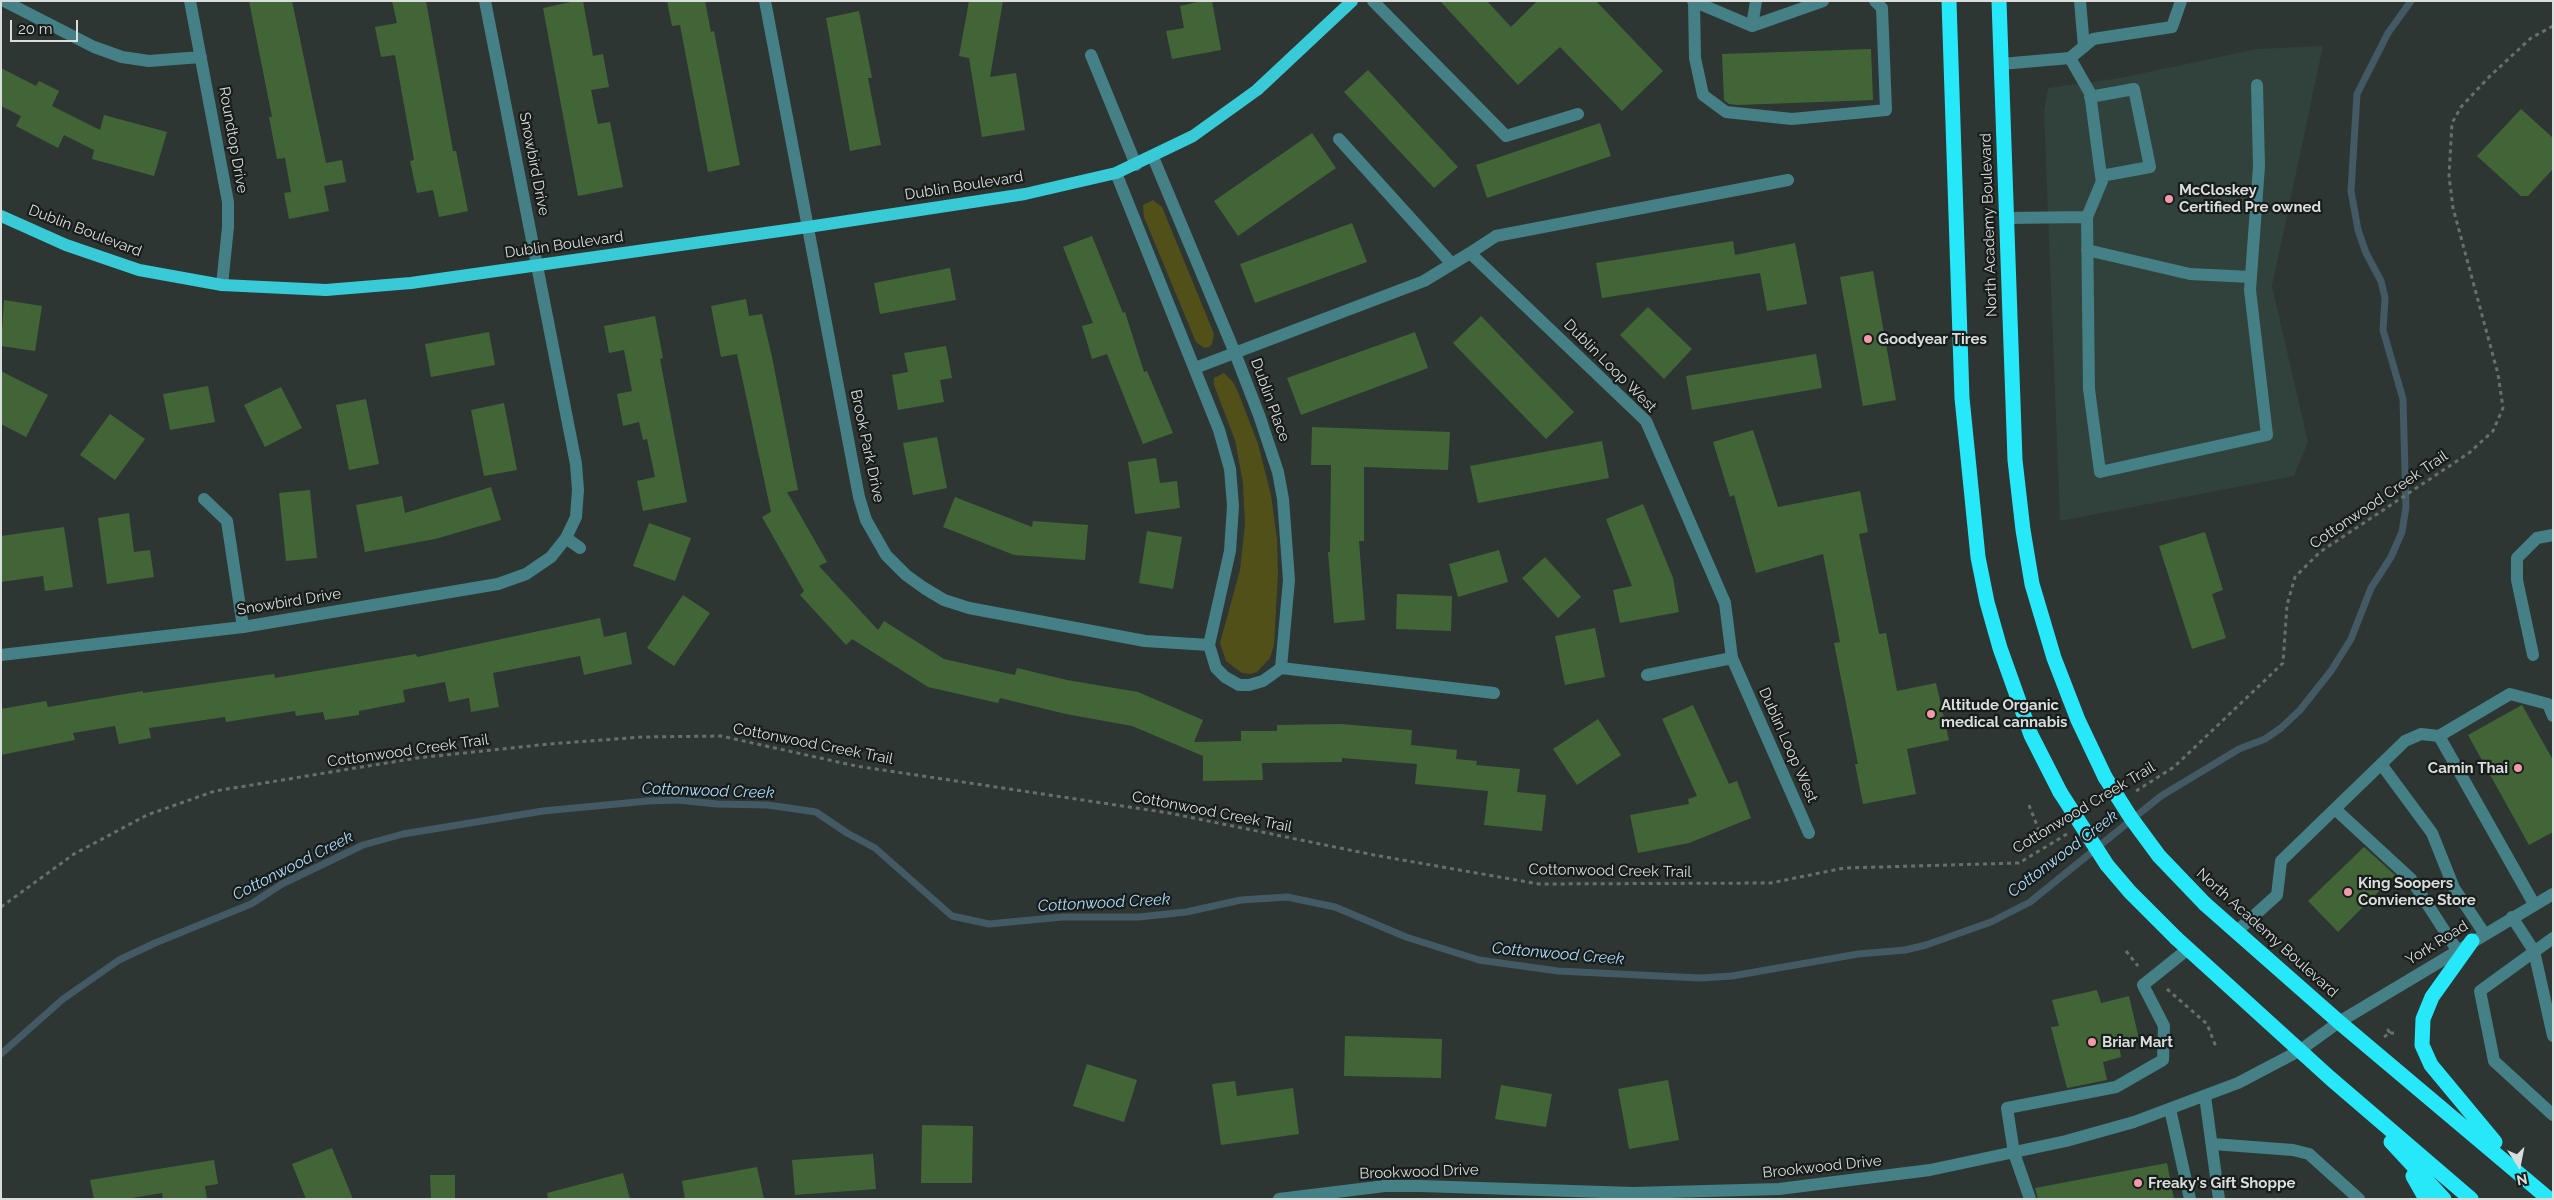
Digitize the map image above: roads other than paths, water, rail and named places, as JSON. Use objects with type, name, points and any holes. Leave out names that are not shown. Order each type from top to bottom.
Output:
[{"type":"highway","points":[[1949,1],[1962,398],[1978,556],[1987,602],[2000,648],[2031,735],[2060,792],[2107,865],[2130,892],[2176,938],[2299,1051],[2471,1199]]},
{"type":"highway","name":"North Academy Boulevard","points":[[1999,1],[2015,460],[2032,584],[2054,658],[2078,720],[2105,777],[2131,818],[2159,856],[2205,904],[2339,1022],[2549,1198]]},
{"type":"highway","points":[[2478,937],[2432,997],[2424,1019],[2422,1045],[2425,1056],[2442,1080],[2527,1180]]},
{"type":"highway","points":[[2369,1112],[2392,1143],[2426,1199]]},
{"type":"highway","points":[[2392,1143],[2444,1199]]},
{"type":"main road","name":"Dublin Boulevard","points":[[1,216],[66,245],[115,263],[178,278],[222,285],[291,290],[358,288],[537,265],[1025,194],[1116,173],[1153,157],[1193,136],[1240,104],[1352,1]]},
{"type":"street","points":[[4,1],[94,47],[122,57],[149,61],[201,56]]},
{"type":"street","name":"Roundtop Drive","points":[[190,1],[228,202],[228,227],[222,285]]},
{"type":"street","name":"Snowbird Drive","points":[[1,655],[243,627],[498,584],[526,574],[551,557],[566,538],[576,517],[578,490],[576,464],[485,1]]},
{"type":"street","name":"Brook Park Drive","points":[[765,1],[859,497],[866,520],[886,555],[906,575],[924,588],[944,600],[969,608],[1145,641],[1209,645]]},
{"type":"street","points":[[1373,1],[1506,136],[1578,114]]},
{"type":"street","points":[[1752,26],[1756,1]]},
{"type":"street","points":[[1823,1],[1752,26],[1694,2],[1695,58],[1703,95],[1726,112],[1792,119],[1886,110],[1879,5]]},
{"type":"street","points":[[2080,1],[2084,47]]},
{"type":"street","points":[[2001,64],[2070,58],[2093,39],[2172,28],[2181,1]]},
{"type":"street","points":[[1092,55],[1136,165]]},
{"type":"street","points":[[2070,58],[2090,97],[2102,181],[2087,217],[2089,389],[2100,472],[2267,435],[2250,290],[2259,166],[2257,85]]},
{"type":"street","points":[[2090,97],[2134,89],[2150,167],[2101,176]]},
{"type":"street","points":[[1339,139],[1452,264]]},
{"type":"street","name":"Dublin Place","points":[[1153,157],[1235,353],[1270,445],[1283,499],[1289,580],[1281,668]]},
{"type":"street","points":[[1116,173],[1195,368],[1226,451],[1233,506],[1230,551],[1209,645],[1216,668],[1224,677],[1239,684],[1249,685],[1263,682],[1281,668],[1494,693]]},
{"type":"street","points":[[1195,368],[1424,281],[1496,236],[1788,180]]},
{"type":"street","points":[[2006,218],[2087,217]]},
{"type":"street","points":[[2087,250],[2190,274],[2251,277]]},
{"type":"street","name":"Dublin Loop West","points":[[1470,253],[1646,420],[1725,603],[1732,658],[1809,833]]},
{"type":"street","points":[[204,499],[227,521],[243,627]]},
{"type":"street","points":[[2533,655],[2516,580],[2517,558],[2537,538],[2553,535]]},
{"type":"street","points":[[566,538],[580,548]]},
{"type":"street","points":[[1647,675],[1732,658]]},
{"type":"street","points":[[2236,932],[2277,895],[2281,861],[2405,742],[2421,734],[2439,736],[2510,694],[2548,704],[2553,716]]},
{"type":"street","points":[[2439,736],[2534,904]]},
{"type":"street","points":[[2381,764],[2432,833],[2454,888],[2478,937]]},
{"type":"street","points":[[2335,809],[2410,879],[2457,950]]},
{"type":"street","name":"York Road","points":[[2339,1022],[2478,937],[2553,894]]},
{"type":"street","points":[[2512,917],[2534,951],[2553,1036]]},
{"type":"street","points":[[2553,938],[2480,991],[2494,1061],[2553,1116]]},
{"type":"street","points":[[2030,1199],[2014,1153],[2007,1108],[2116,1087],[2163,1060],[2164,1026],[2143,985],[2188,949]]},
{"type":"street","name":"Brookwood Drive","points":[[1279,1199],[1394,1186],[1460,1185],[1584,1195],[1689,1193],[1788,1188],[1930,1170],[2014,1153],[2134,1122],[2170,1109],[2238,1083],[2299,1051],[2339,1022]]},
{"type":"street","points":[[2205,1096],[2213,1144],[2214,1174],[2219,1199]]},
{"type":"street","points":[[2170,1109],[2190,1199]]},
{"type":"street","points":[[2213,1144],[2293,1150],[2309,1154],[2359,1199]]},
{"type":"waterway","name":"Cottonwood Creek","points":[[1,1054],[63,999],[119,960],[155,943],[251,904],[282,884],[363,845],[403,834],[543,811],[648,801],[678,800],[717,804],[768,805],[816,812],[847,833],[875,848],[952,916],[989,924],[1062,917],[1139,917],[1186,912],[1241,900],[1287,897],[1335,907],[1406,937],[1479,960],[1558,971],[1700,978],[1732,976],[1858,954],[1905,950],[1926,945],[1991,922],[2030,902],[2161,796],[2239,749],[2265,739],[2281,728],[2300,710],[2331,671],[2351,639],[2371,588],[2391,557],[2402,532],[2406,507],[2403,399],[2383,330],[2385,298],[2381,281],[2366,253],[2358,230],[2351,191],[2357,94],[2388,33],[2411,1]]},
{"type":"place","name":"McCloskey Certified Pre owned","points":[[2169,199]]},
{"type":"place","name":"Goodyear Tires","points":[[1868,339]]},
{"type":"place","name":"Altitude Organic medical cannabis","points":[[1931,714]]},
{"type":"place","name":"Camin Thai","points":[[2518,768]]},
{"type":"place","name":"King Soopers Convience Store","points":[[2348,892]]},
{"type":"place","name":"Briar Mart","points":[[2092,1042]]},
{"type":"place","name":"Freaky's Gift Shoppe","points":[[2138,1183]]}]
